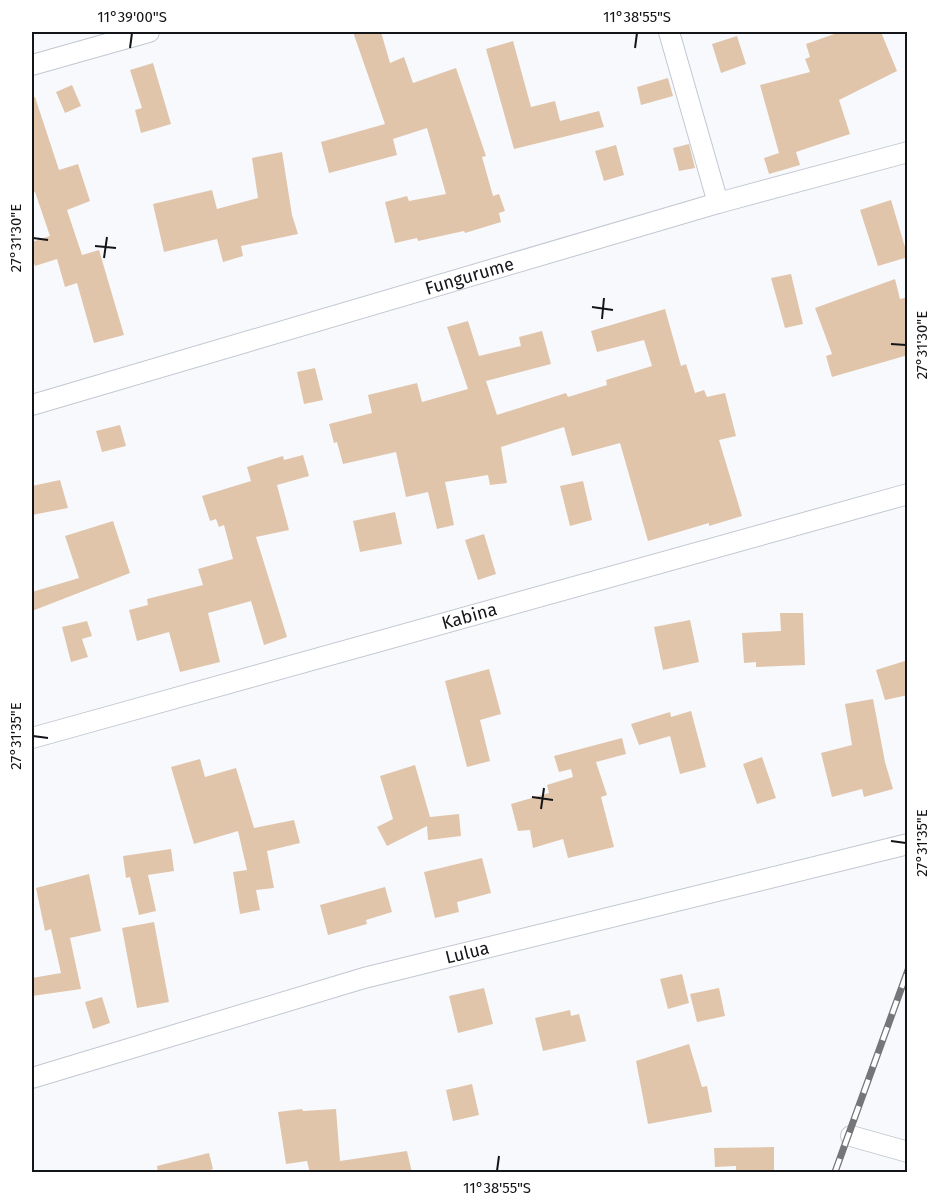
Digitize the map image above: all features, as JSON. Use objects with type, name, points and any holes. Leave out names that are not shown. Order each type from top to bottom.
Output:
[{"type":"street","points":[[32,65],[149,32]]},
{"type":"street","points":[[669,32],[718,203]]},
{"type":"street","name":"Fungurume","points":[[32,405],[718,203],[908,152]]},
{"type":"street","name":"Kabina","points":[[32,738],[908,494]]},
{"type":"street","name":"Lulua","points":[[32,1078],[364,978],[908,844]]},
{"type":"street","points":[[852,1136],[908,1152]]},
{"type":"building","points":[[353,32],[381,32],[390,63],[404,57],[413,83],[456,68],[486,156],[482,157],[493,196],[499,194],[505,211],[499,213],[501,222],[465,233],[464,231],[418,241],[417,238],[395,243],[385,202],[407,196],[409,201],[446,194],[427,128],[393,139],[397,155],[329,173],[321,142],[385,124]]},
{"type":"building","points":[[840,32],[881,32],[897,71],[839,100],[850,134],[796,152],[800,165],[769,174],[764,158],[779,153],[760,85],[810,72],[805,59],[810,57],[806,44]]},
{"type":"building","points":[[737,36],[746,64],[721,73],[712,44]]},
{"type":"building","points":[[513,41],[531,107],[555,101],[560,121],[599,111],[604,127],[514,149],[486,49]]},
{"type":"building","points":[[153,63],[171,124],[141,133],[135,110],[142,108],[130,70]]},
{"type":"building","points":[[668,78],[673,96],[641,105],[637,87]]},
{"type":"building","points":[[72,85],[81,106],[65,113],[56,92]]},
{"type":"building","points":[[35,97],[59,170],[78,164],[90,201],[67,210],[82,255],[99,250],[124,335],[94,343],[77,283],[65,287],[57,259],[35,266],[32,242],[50,236],[35,192],[32,193],[32,98]]},
{"type":"building","points":[[689,144],[695,168],[679,171],[673,148]]},
{"type":"building","points":[[616,145],[624,175],[604,181],[595,151]]},
{"type":"building","points":[[282,152],[292,215],[298,234],[241,246],[243,256],[223,262],[217,239],[164,252],[153,204],[212,190],[217,209],[258,198],[252,158]]},
{"type":"building","points":[[891,200],[908,257],[878,266],[860,210]]},
{"type":"building","points":[[791,274],[803,324],[785,328],[771,278]]},
{"type":"building","points":[[895,279],[900,299],[908,297],[908,355],[832,377],[826,356],[832,354],[815,308]]},
{"type":"building","points":[[665,309],[681,366],[686,364],[695,393],[704,390],[707,397],[725,393],[736,436],[719,440],[742,516],[648,541],[620,443],[572,456],[564,427],[501,447],[507,483],[490,485],[488,475],[445,482],[454,525],[437,529],[428,492],[406,497],[396,452],[343,464],[329,424],[372,413],[368,395],[417,383],[422,402],[468,389],[447,327],[468,321],[479,356],[521,346],[519,337],[542,331],[551,364],[486,381],[497,415],[566,393],[568,397],[607,385],[606,380],[652,366],[644,340],[597,352],[591,331]]},
{"type":"building","points":[[315,368],[323,400],[304,404],[297,372]]},
{"type":"building","points":[[120,425],[126,446],[102,452],[96,431]]},
{"type":"building","points":[[303,455],[309,476],[277,485],[289,530],[256,537],[287,637],[264,645],[251,601],[208,613],[220,662],[180,672],[169,632],[137,641],[129,610],[148,605],[147,599],[203,585],[198,569],[233,559],[224,525],[219,527],[216,519],[210,521],[202,496],[251,481],[247,467],[283,456],[284,460]]},
{"type":"building","points":[[60,480],[68,508],[32,515],[32,486]]},
{"type":"building","points":[[583,481],[592,520],[570,526],[560,486]]},
{"type":"building","points":[[395,512],[402,544],[360,552],[353,521]]},
{"type":"building","points":[[113,521],[130,573],[32,611],[32,592],[79,578],[65,536]]},
{"type":"building","points":[[484,534],[496,574],[478,580],[465,540]]},
{"type":"building","points":[[780,613],[803,613],[805,665],[756,667],[756,662],[744,663],[742,633],[781,631]]},
{"type":"building","points":[[690,620],[699,662],[663,670],[654,627]]},
{"type":"building","points":[[87,621],[92,636],[82,639],[88,657],[71,662],[62,627]]},
{"type":"building","points":[[908,660],[908,695],[885,700],[876,670]]},
{"type":"building","points":[[489,669],[501,714],[480,720],[490,761],[467,767],[445,681]]},
{"type":"building","points":[[873,699],[885,762],[893,789],[864,797],[862,789],[832,797],[821,753],[852,745],[845,704]]},
{"type":"building","points":[[691,711],[706,767],[680,774],[670,736],[639,745],[631,724],[670,712],[671,717]]},
{"type":"building","points":[[622,738],[626,754],[596,762],[607,795],[601,797],[614,847],[568,858],[563,839],[533,848],[530,830],[518,831],[511,804],[549,793],[547,785],[573,777],[571,769],[559,772],[554,756]]},
{"type":"building","points":[[762,757],[776,798],[757,804],[743,764]]},
{"type":"building","points":[[200,759],[205,777],[236,768],[254,828],[294,820],[300,843],[267,851],[274,888],[256,890],[260,910],[240,914],[233,872],[247,870],[238,831],[194,844],[171,767]]},
{"type":"building","points":[[415,765],[430,817],[459,814],[461,836],[428,840],[427,826],[387,846],[377,827],[393,819],[380,776]]},
{"type":"building","points":[[171,849],[174,871],[148,875],[156,911],[139,915],[130,877],[126,878],[123,856]]},
{"type":"building","points":[[482,858],[491,893],[457,902],[459,912],[435,918],[424,872]]},
{"type":"building","points":[[89,874],[101,931],[70,938],[81,989],[32,996],[32,978],[61,973],[51,929],[45,931],[36,888]]},
{"type":"building","points":[[385,887],[392,912],[366,920],[367,924],[328,935],[320,905]]},
{"type":"building","points":[[154,922],[169,1002],[137,1008],[122,928]]},
{"type":"building","points":[[682,974],[689,1003],[668,1009],[660,979]]},
{"type":"building","points":[[484,988],[493,1024],[458,1033],[449,996]]},
{"type":"building","points":[[719,988],[725,1016],[697,1022],[690,994]]},
{"type":"building","points":[[102,997],[110,1023],[93,1029],[85,1002]]},
{"type":"building","points":[[570,1010],[571,1016],[579,1014],[586,1041],[543,1051],[535,1018]]},
{"type":"building","points":[[689,1044],[702,1087],[707,1086],[712,1112],[648,1124],[636,1061]]},
{"type":"building","points":[[472,1084],[479,1115],[453,1121],[446,1090]]},
{"type":"building","points":[[302,1109],[303,1111],[336,1109],[340,1161],[407,1151],[412,1173],[310,1173],[307,1161],[286,1164],[278,1112]]},
{"type":"building","points":[[774,1147],[774,1173],[736,1173],[736,1166],[715,1167],[714,1148]]},
{"type":"building","points":[[209,1153],[213,1169],[200,1173],[158,1173],[157,1166]]},
{"type":"railway","points":[[835,1172],[908,970]]}]
